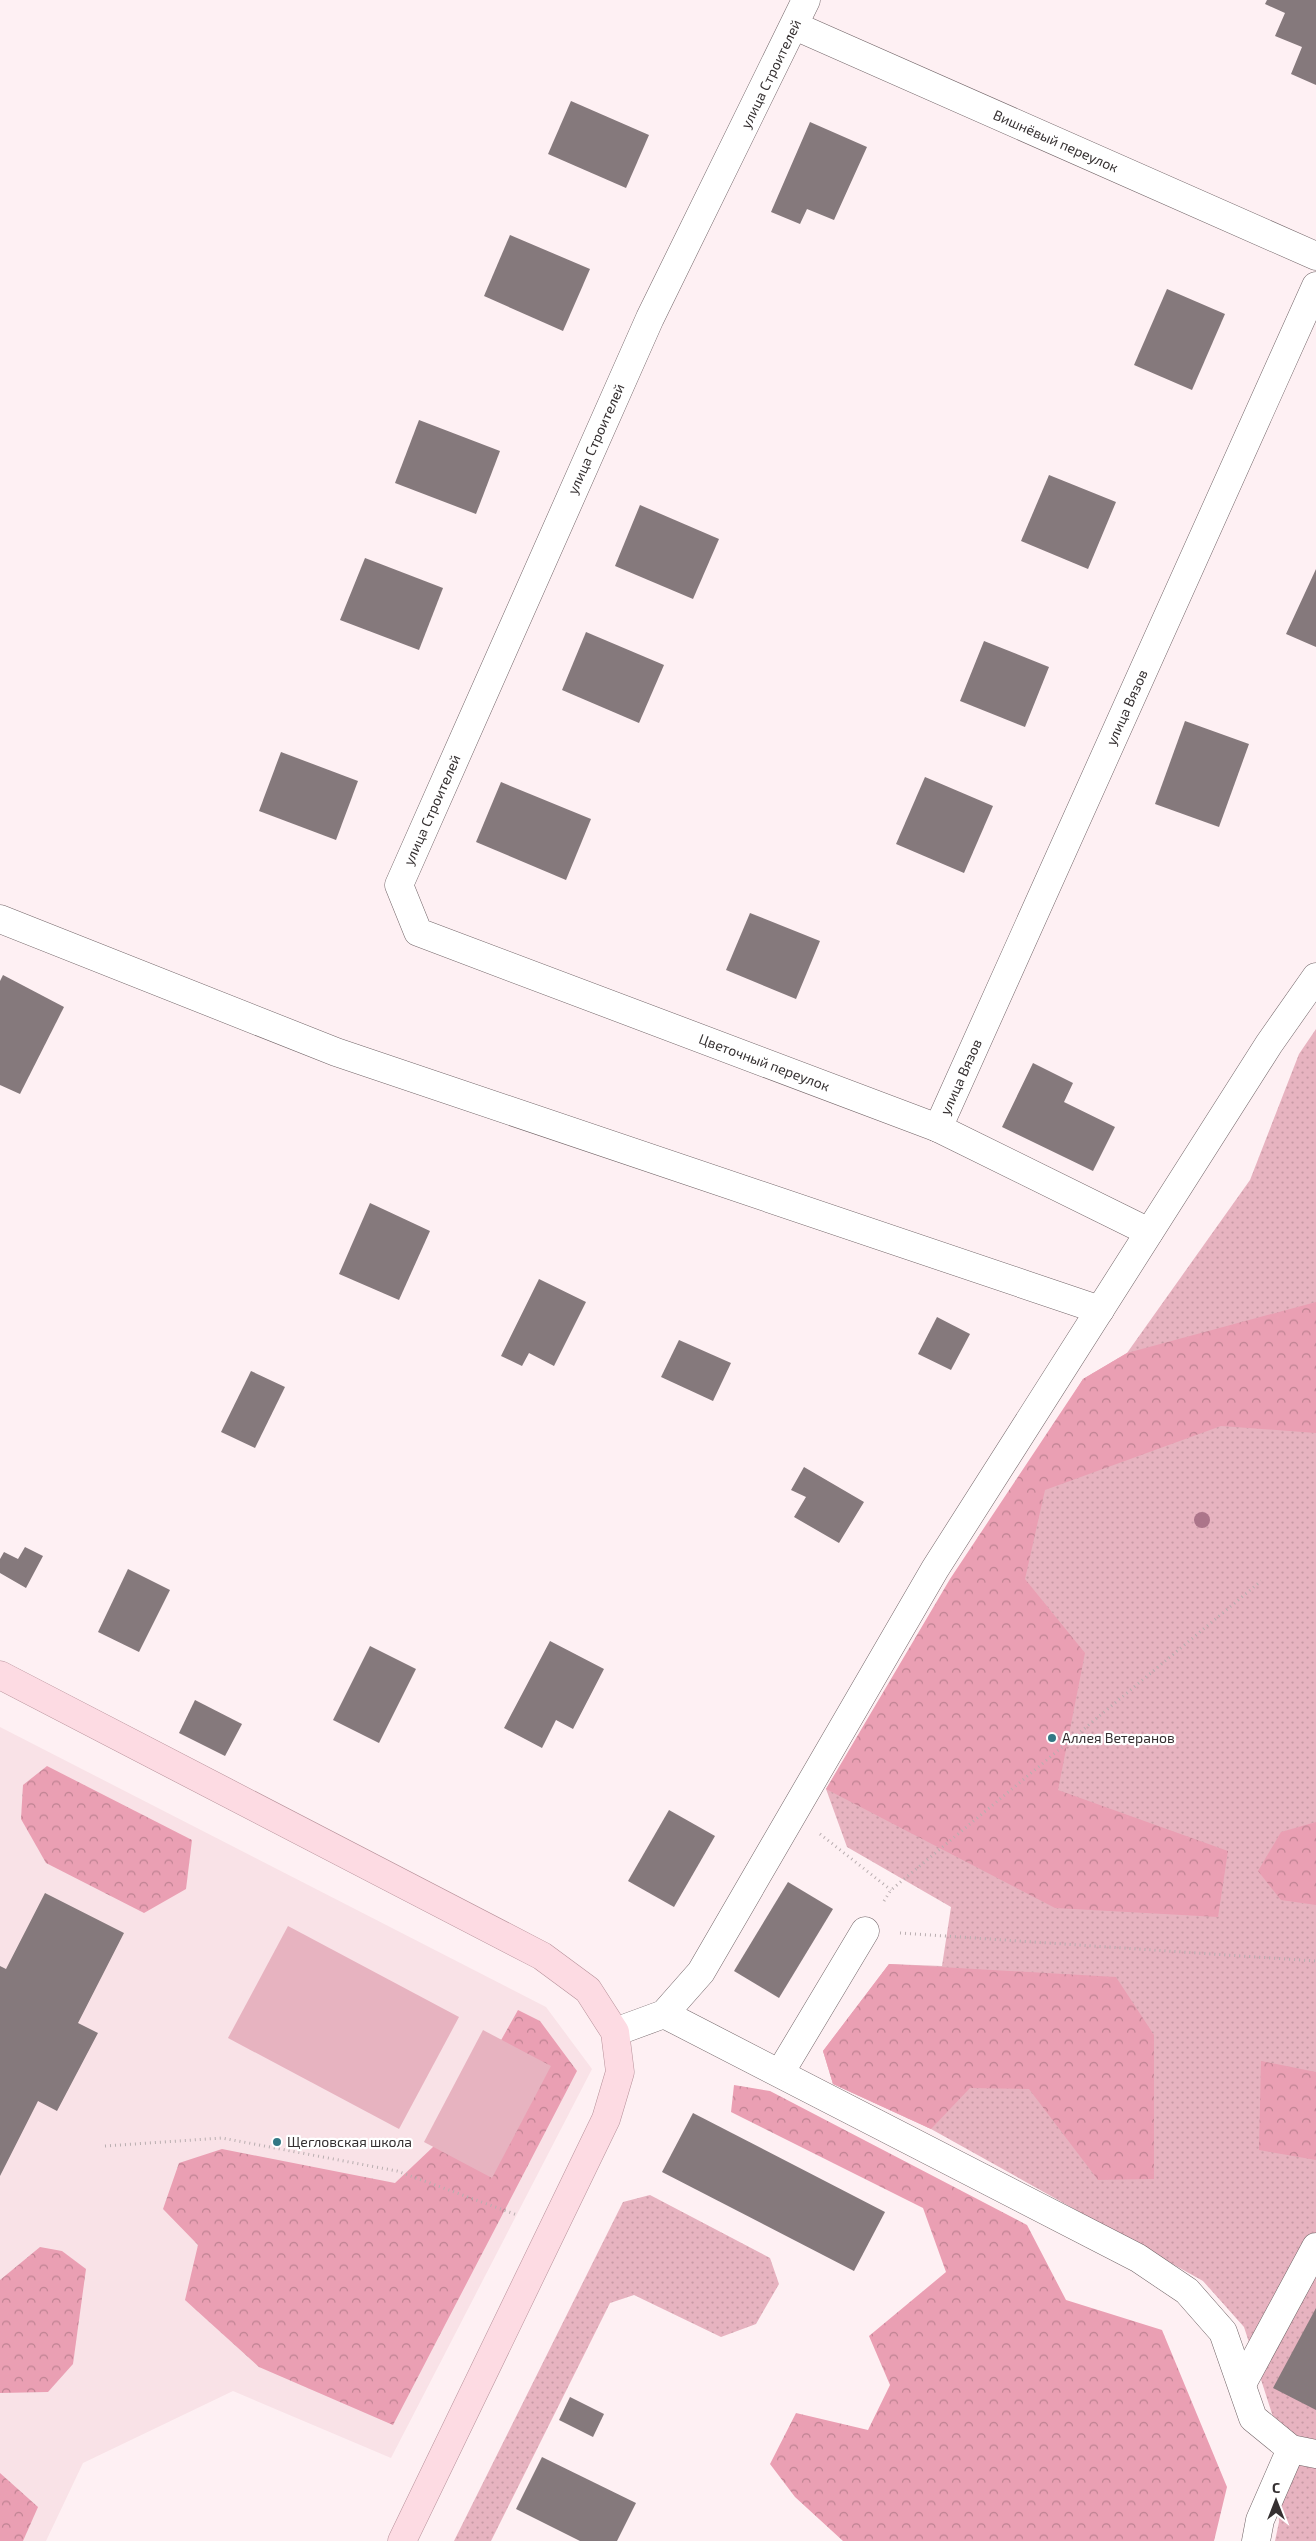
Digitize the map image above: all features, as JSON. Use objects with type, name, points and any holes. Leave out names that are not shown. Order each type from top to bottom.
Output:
[{"type":"main road","points":[[0,1675],[542,1956],[588,1990],[615,2032],[620,2072],[606,2119],[402,2541]]},
{"type":"street","name":"улица Строителей","points":[[399,885],[650,318],[795,26],[806,0]]},
{"type":"street","name":"Вишнёвый переулок","points":[[795,26],[1316,256]]},
{"type":"street","name":"улица Вязов","points":[[938,1128],[1316,286]]},
{"type":"street","name":"Цветочный переулок","points":[[399,885],[418,932],[938,1128],[1149,1232]]},
{"type":"street","points":[[0,919],[336,1052],[1100,1310]]},
{"type":"street","points":[[615,2032],[664,2014],[701,1972],[934,1569],[1269,1044],[1316,978]]},
{"type":"street","points":[[780,2074],[865,1931]]},
{"type":"street","points":[[664,2014],[1146,2264],[1187,2292],[1223,2332],[1253,2418],[1303,2452],[1260,2520],[1256,2541]]},
{"type":"street","points":[[1242,2384],[1316,2247]]},
{"type":"path","points":[[1261,1581],[890,1890],[865,1931],[1316,1961]]},
{"type":"path","points":[[793,1813],[890,1890]]},
{"type":"path","points":[[105,2146],[222,2138],[397,2171],[517,2214]]},
{"type":"shaded area","points":[[1316,1029],[1316,2541],[1275,2541],[1279,2522],[1274,2420],[1244,2327],[1203,2281],[931,2129],[833,2084],[823,2051],[889,1964],[942,1966],[951,1907],[847,1847],[826,1789],[1083,1379],[1127,1353],[1250,1180],[1299,1054]]},
{"type":"shaded area","name":"Щегловская школа","points":[[0,1727],[546,2007],[592,2069],[391,2458],[233,2391],[83,2463],[46,2541],[0,2541]]},
{"type":"shaded area","points":[[288,1926],[459,2017],[399,2129],[228,2038]]},
{"type":"shaded area","points":[[483,2030],[551,2066],[492,2178],[424,2142]]},
{"type":"shaded area","points":[[650,2195],[770,2258],[779,2284],[756,2324],[721,2337],[634,2295],[610,2303],[491,2541],[454,2541],[623,2202]]},
{"type":"green space","points":[[1316,1302],[1316,1433],[1221,1426],[1045,1490],[1025,1579],[1085,1653],[1058,1790],[1228,1851],[1218,1917],[1055,1908],[826,1789],[950,1579],[1083,1379],[1127,1353]]},
{"type":"green space","points":[[47,1766],[192,1840],[186,1889],[144,1913],[46,1863],[21,1819],[23,1785]]},
{"type":"green space","points":[[1316,1822],[1316,1905],[1281,1900],[1258,1871],[1281,1832]]},
{"type":"green space","points":[[889,1964],[1116,1977],[1154,2035],[1154,2179],[1098,2180],[1029,2089],[970,2088],[931,2129],[833,2084],[823,2051]]},
{"type":"green space","points":[[518,2010],[540,2021],[577,2071],[393,2425],[259,2367],[185,2300],[198,2245],[163,2209],[179,2163],[222,2149],[395,2183],[472,2110],[500,2042]]},
{"type":"green space","points":[[1261,2061],[1316,2072],[1316,2160],[1259,2150]]},
{"type":"green space","points":[[734,2085],[770,2091],[1027,2225],[1066,2300],[1162,2330],[1227,2487],[1214,2541],[843,2541],[795,2497],[770,2464],[796,2413],[868,2430],[890,2385],[869,2336],[946,2272],[923,2208],[731,2112]]},
{"type":"green space","points":[[40,2247],[62,2251],[86,2269],[73,2364],[48,2392],[0,2393],[0,2280]]},
{"type":"green space","points":[[0,2473],[38,2507],[23,2541],[0,2541]]},
{"type":"building","points":[[1267,0],[1316,0],[1316,85],[1291,74],[1302,47],[1275,36],[1285,13],[1265,4]]},
{"type":"building","points":[[571,101],[649,135],[626,188],[548,154]]},
{"type":"building","points":[[810,122],[867,147],[834,220],[807,209],[800,224],[771,212]]},
{"type":"building","points":[[510,235],[590,269],[563,331],[484,296]]},
{"type":"building","points":[[1167,289],[1225,314],[1192,390],[1134,365]]},
{"type":"building","points":[[419,420],[500,451],[476,514],[395,483]]},
{"type":"building","points":[[1049,475],[1116,502],[1088,569],[1021,541]]},
{"type":"building","points":[[640,505],[719,539],[693,599],[615,566]]},
{"type":"building","points":[[365,558],[443,588],[419,650],[340,620]]},
{"type":"building","points":[[1316,569],[1316,647],[1286,634]]},
{"type":"building","points":[[586,632],[664,665],[639,723],[562,690]]},
{"type":"building","points":[[984,641],[1049,667],[1025,727],[960,701]]},
{"type":"building","points":[[1185,721],[1249,744],[1219,827],[1155,804]]},
{"type":"building","points":[[281,752],[358,781],[336,840],[259,811]]},
{"type":"building","points":[[925,777],[993,806],[964,873],[896,844]]},
{"type":"building","points":[[501,782],[591,819],[566,880],[476,842]]},
{"type":"building","points":[[750,913],[820,941],[796,999],[726,970]]},
{"type":"building","points":[[3,975],[64,1007],[20,1094],[0,1085],[0,981]]},
{"type":"building","points":[[1033,1063],[1073,1083],[1064,1102],[1115,1127],[1093,1171],[1002,1127]]},
{"type":"building","points":[[370,1203],[430,1231],[399,1300],[339,1274]]},
{"type":"building","points":[[539,1279],[586,1302],[554,1366],[529,1353],[522,1366],[501,1356]]},
{"type":"building","points":[[937,1317],[970,1334],[951,1370],[918,1354]]},
{"type":"building","points":[[679,1340],[731,1363],[713,1401],[661,1377]]},
{"type":"building","points":[[251,1371],[285,1387],[255,1448],[221,1432]]},
{"type":"building","points":[[804,1467],[864,1502],[839,1543],[794,1517],[806,1497],[791,1490]]},
{"type":"building","points":[[25,1547],[43,1556],[26,1588],[0,1573],[0,1559],[4,1552],[18,1559]]},
{"type":"building","points":[[128,1569],[170,1590],[139,1652],[98,1632]]},
{"type":"building","points":[[550,1641],[604,1669],[573,1729],[556,1720],[542,1748],[504,1728]]},
{"type":"building","points":[[370,1646],[416,1669],[379,1743],[333,1720]]},
{"type":"building","points":[[195,1700],[242,1724],[225,1756],[179,1733]]},
{"type":"building","points":[[669,1810],[715,1836],[674,1907],[628,1881]]},
{"type":"building","points":[[788,1882],[833,1909],[779,1998],[734,1971]]},
{"type":"building","points":[[45,1893],[124,1933],[78,2023],[98,2033],[57,2111],[38,2101],[0,2176],[0,1966],[6,1969]]},
{"type":"building","points":[[693,2113],[885,2212],[854,2271],[662,2172]]},
{"type":"building","points":[[1316,2308],[1316,2410],[1273,2388]]},
{"type":"building","points":[[570,2397],[604,2414],[593,2437],[559,2420]]},
{"type":"building","points":[[542,2457],[636,2503],[617,2541],[580,2541],[516,2509]]},
{"type":"place","name":"Аллея Ветеранов","points":[[1052,1738]]},
{"type":"place","name":"Щегловская школа","points":[[277,2142]]}]
